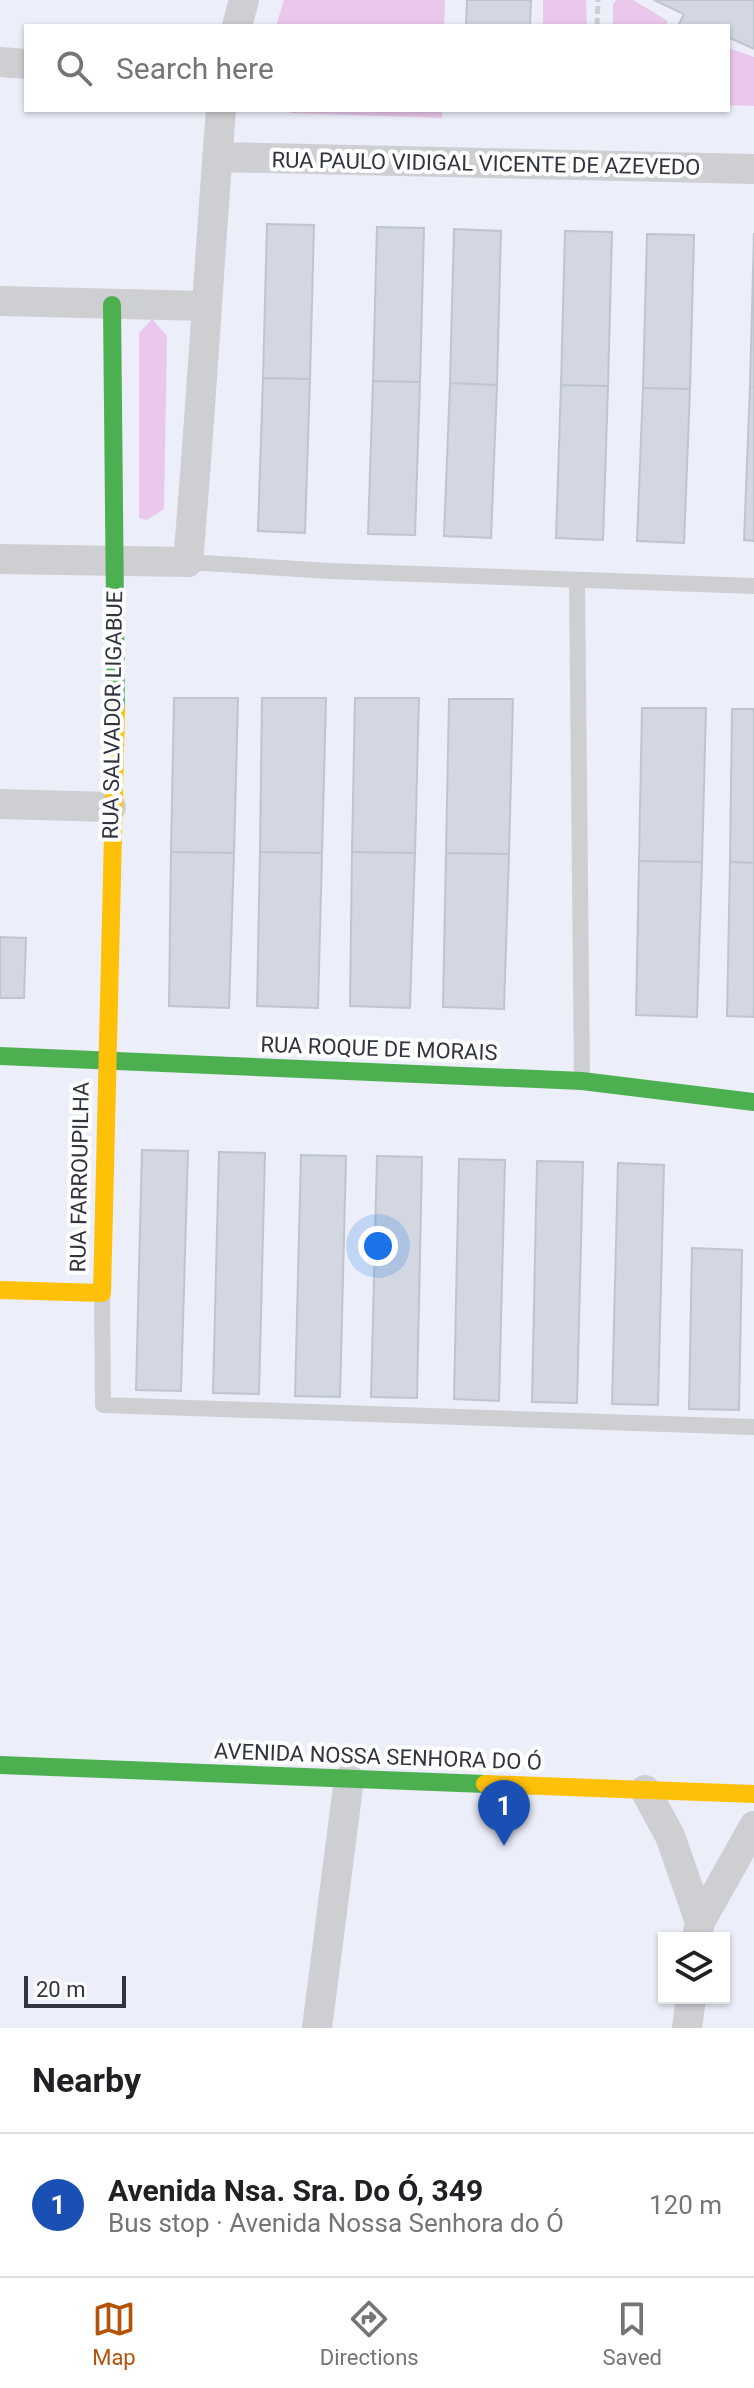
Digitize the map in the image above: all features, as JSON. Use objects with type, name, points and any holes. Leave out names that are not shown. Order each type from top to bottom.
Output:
[{"type":"street","points":[[238,24],[244,0]]},
{"type":"street","points":[[0,62],[24,64]]},
{"type":"street","points":[[188,562],[201,429],[205,306],[221,112]]},
{"type":"street","name":"RUA PAULO VIDIGAL VICENTE DE AZEVEDO","points":[[217,157],[754,169]]},
{"type":"street","points":[[0,301],[205,306]]},
{"type":"street","points":[[0,559],[113,561],[112,305]]},
{"type":"street","name":"RUA SALVADOR LIGABUE","points":[[105,1061],[116,706],[113,561],[188,562]]},
{"type":"street","points":[[0,804],[111,807]]},
{"type":"street","name":"RUA ROQUE DE MORAIS","points":[[0,1056],[582,1081],[754,1102]]},
{"type":"street","name":"RUA FARROUPILHA","points":[[102,1293],[105,1061]]},
{"type":"street","points":[[0,1290],[102,1293]]},
{"type":"street","name":"AVENIDA NOSSA SENHORA DO Ó","points":[[0,1765],[754,1794]]},
{"type":"street","points":[[317,2028],[349,1779]]},
{"type":"street","points":[[645,1790],[670,1836],[699,1930]]},
{"type":"street","points":[[699,1930],[754,1826]]},
{"type":"street","points":[[687,2028],[690,2004]]},
{"type":"lane","points":[[188,562],[577,582],[754,586]]},
{"type":"lane","points":[[577,582],[582,1081]]},
{"type":"lane","points":[[102,1293],[103,1405],[754,1427]]},
{"type":"path","points":[[597,24],[598,0]]},
{"type":"shaded area","points":[[284,0],[445,0],[444,24],[277,24]]},
{"type":"shaded area","points":[[543,0],[586,0],[587,24],[543,24]]},
{"type":"shaded area","points":[[617,0],[633,0],[668,21],[667,24],[613,24],[613,4]]},
{"type":"shaded area","points":[[730,49],[754,57],[754,106],[730,105]]},
{"type":"shaded area","points":[[442,112],[442,118],[291,113]]},
{"type":"shaded area","points":[[152,319],[167,336],[164,509],[147,520],[139,518],[139,333]]},
{"type":"building","points":[[467,0],[531,0],[530,24],[466,24]]},
{"type":"building","points":[[654,0],[754,0],[754,49],[730,38],[730,24],[679,24],[684,14]]},
{"type":"building","points":[[267,224],[314,225],[310,379],[263,378]]},
{"type":"building","points":[[377,227],[424,228],[420,382],[373,381]]},
{"type":"building","points":[[454,229],[501,231],[497,385],[450,383]]},
{"type":"building","points":[[565,231],[612,232],[608,386],[561,385]]},
{"type":"building","points":[[754,233],[754,387],[750,387]]},
{"type":"building","points":[[647,234],[694,235],[690,389],[643,388]]},
{"type":"building","points":[[263,378],[310,379],[305,533],[258,531]]},
{"type":"building","points":[[373,381],[420,382],[415,535],[368,534]]},
{"type":"building","points":[[450,383],[497,385],[491,538],[444,536]]},
{"type":"building","points":[[561,385],[608,386],[603,540],[556,538]]},
{"type":"building","points":[[750,387],[754,387],[754,541],[744,540]]},
{"type":"building","points":[[643,388],[690,389],[684,543],[637,541]]},
{"type":"building","points":[[174,698],[238,698],[234,853],[171,852]]},
{"type":"building","points":[[262,698],[326,698],[322,853],[260,852]]},
{"type":"building","points":[[355,698],[419,698],[415,853],[352,852]]},
{"type":"building","points":[[449,699],[513,699],[509,854],[446,853]]},
{"type":"building","points":[[642,708],[706,708],[702,862],[639,861]]},
{"type":"building","points":[[732,709],[754,709],[754,863],[730,862]]},
{"type":"building","points":[[171,852],[234,853],[229,1008],[169,1006]]},
{"type":"building","points":[[260,852],[322,853],[318,1008],[257,1006]]},
{"type":"building","points":[[352,852],[415,853],[410,1008],[350,1006]]},
{"type":"building","points":[[446,853],[509,854],[504,1009],[443,1007]]},
{"type":"building","points":[[639,861],[702,862],[697,1017],[636,1015]]},
{"type":"building","points":[[730,862],[754,863],[754,1017],[727,1016]]},
{"type":"building","points":[[0,937],[26,938],[24,998],[0,998]]},
{"type":"building","points":[[142,1150],[188,1151],[181,1391],[136,1390]]},
{"type":"building","points":[[219,1152],[265,1153],[259,1394],[213,1393]]},
{"type":"building","points":[[301,1155],[346,1156],[340,1397],[295,1396]]},
{"type":"building","points":[[377,1156],[422,1157],[417,1398],[371,1397]]},
{"type":"building","points":[[459,1159],[505,1160],[499,1401],[454,1399]]},
{"type":"building","points":[[537,1161],[583,1162],[577,1403],[532,1402]]},
{"type":"building","points":[[618,1163],[664,1165],[658,1405],[612,1404]]},
{"type":"building","points":[[692,1248],[742,1250],[739,1410],[689,1409]]},
{"type":"traffic: fast","points":[[112,305],[116,709]]},
{"type":"traffic: fast","points":[[0,1056],[582,1081],[754,1102]]},
{"type":"traffic: fast","points":[[0,1765],[485,1784]]},
{"type":"traffic: slow","points":[[0,1290],[102,1293],[116,709]]},
{"type":"traffic: slow","points":[[485,1784],[754,1794]]},
{"type":"place","name":"Avenida Nsa. Sra. Do Ó, 349","points":[[504,1846]]}]
